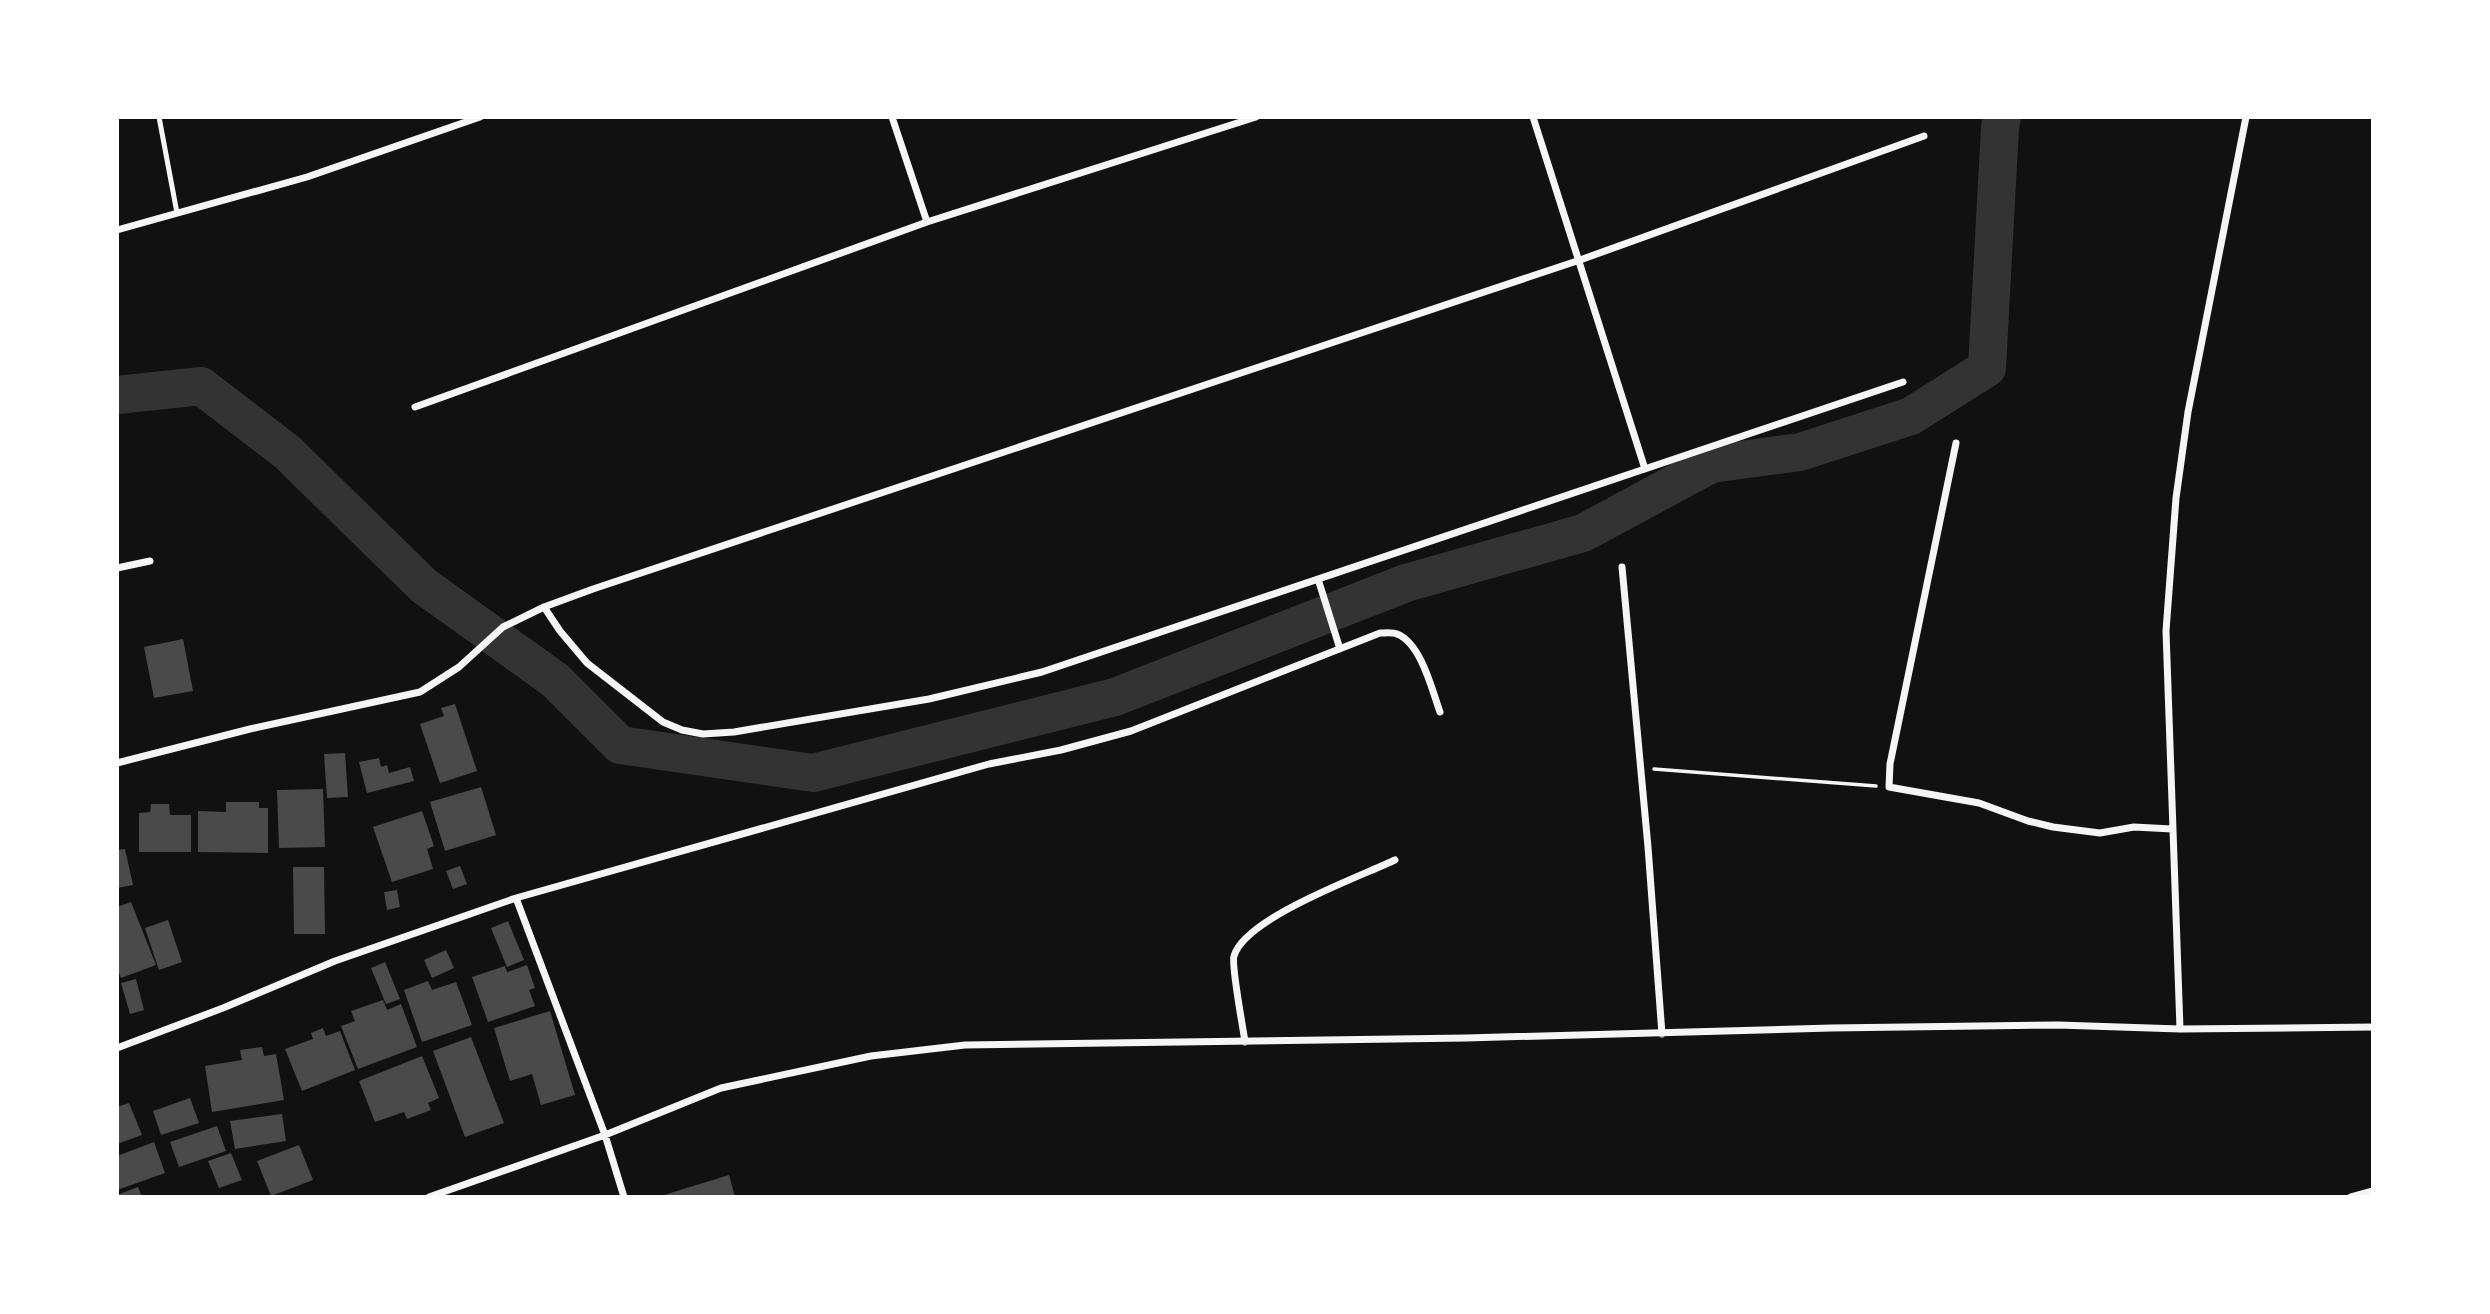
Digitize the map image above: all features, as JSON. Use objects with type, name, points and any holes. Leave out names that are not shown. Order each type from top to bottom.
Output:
[{"type":"street","points":[[117,230],[307,177],[480,117]]},
{"type":"street","points":[[892,117],[927,222]]},
{"type":"street","points":[[415,407],[927,222],[1256,117]]},
{"type":"street","points":[[1533,117],[1645,470]]},
{"type":"street","points":[[2179,1029],[2166,631],[2176,498],[2188,412],[2246,117]]},
{"type":"street","points":[[117,763],[250,729],[420,692],[441,680],[503,627],[544,607],[656,567],[1580,260],[1924,136]]},
{"type":"street","points":[[544,607],[587,663],[663,722],[682,730],[703,734],[734,732],[929,699],[1042,672],[1903,382]]},
{"type":"street","points":[[1956,443],[1890,764],[1889,787],[1979,803],[2053,827],[2100,833],[2134,827],[2172,829]]},
{"type":"street","points":[[117,568],[150,561]]},
{"type":"street","points":[[1622,567],[1662,1034]]},
{"type":"street","points":[[1318,579],[1340,649]]},
{"type":"street","points":[[117,1048],[223,1008],[334,961],[516,898],[989,764],[1061,750],[1131,731],[1380,633],[1396,634],[1412,644],[1440,712]]},
{"type":"street","points":[[1245,1042],[1233,957],[1241,943],[1276,914],[1395,860]]},
{"type":"street","points":[[516,898],[605,1135],[624,1197]]},
{"type":"street","points":[[429,1197],[605,1135],[721,1088],[871,1056],[965,1045],[1662,1034],[1831,1028],[2373,1027]]},
{"type":"street","points":[[2351,1197],[2373,1191]]},
{"type":"lane","points":[[159,117],[177,213]]},
{"type":"path","points":[[1640,768],[1889,787]]},
{"type":"building","points":[[183,639],[193,691],[154,698],[144,647]]},
{"type":"building","points":[[455,704],[477,771],[440,783],[420,724],[444,716],[441,708]]},
{"type":"building","points":[[345,753],[348,797],[327,798],[324,754]]},
{"type":"building","points":[[379,758],[381,767],[387,765],[389,773],[410,767],[414,781],[367,793],[359,762]]},
{"type":"building","points":[[481,787],[496,835],[445,851],[430,802]]},
{"type":"building","points":[[323,789],[325,847],[279,848],[277,790]]},
{"type":"building","points":[[226,802],[259,802],[259,808],[268,808],[268,853],[198,852],[198,811],[226,812]]},
{"type":"building","points":[[151,804],[169,804],[170,815],[191,815],[191,852],[139,852],[139,813],[150,812]]},
{"type":"building","points":[[422,811],[434,846],[427,849],[433,869],[392,882],[373,827]]},
{"type":"building","points":[[125,849],[133,885],[117,888],[117,850]]},
{"type":"building","points":[[460,866],[467,884],[453,889],[446,871]]},
{"type":"building","points":[[293,867],[324,867],[325,934],[294,934]]},
{"type":"building","points":[[397,890],[400,907],[387,910],[384,892]]},
{"type":"building","points":[[131,902],[156,965],[121,978],[117,968],[117,907]]},
{"type":"building","points":[[168,920],[182,962],[159,970],[145,928]]},
{"type":"building","points":[[508,921],[524,960],[507,967],[491,928]]},
{"type":"building","points":[[446,950],[454,968],[432,978],[424,960]]},
{"type":"building","points":[[385,962],[400,999],[386,1004],[371,968]]},
{"type":"building","points":[[527,965],[535,988],[529,990],[535,1006],[488,1022],[472,977],[505,966],[507,972]]},
{"type":"building","points":[[136,979],[144,1010],[130,1014],[121,983]]},
{"type":"building","points":[[428,981],[432,990],[456,982],[472,1025],[422,1042],[404,990]]},
{"type":"building","points":[[383,1000],[387,1010],[401,1004],[417,1047],[358,1069],[341,1026],[355,1021],[351,1011]]},
{"type":"building","points":[[550,1011],[575,1095],[541,1105],[532,1074],[510,1081],[494,1028]]},
{"type":"building","points":[[323,1028],[326,1036],[340,1031],[355,1070],[302,1091],[285,1049],[313,1039],[311,1033]]},
{"type":"building","points":[[471,1037],[504,1123],[465,1137],[433,1051]]},
{"type":"building","points":[[262,1047],[264,1056],[276,1054],[284,1100],[212,1112],[205,1066],[242,1060],[240,1050]]},
{"type":"building","points":[[422,1056],[439,1098],[428,1103],[431,1110],[407,1119],[404,1112],[375,1122],[359,1081]]},
{"type":"building","points":[[190,1098],[199,1123],[161,1135],[153,1111]]},
{"type":"building","points":[[129,1103],[142,1135],[117,1144],[117,1107]]},
{"type":"building","points":[[282,1114],[286,1141],[235,1149],[230,1121]]},
{"type":"building","points":[[217,1126],[226,1151],[179,1167],[170,1142]]},
{"type":"building","points":[[154,1142],[165,1173],[117,1190],[117,1156]]},
{"type":"building","points":[[299,1145],[313,1180],[271,1196],[257,1161]]},
{"type":"building","points":[[231,1153],[242,1180],[219,1188],[208,1161]]},
{"type":"building","points":[[729,1175],[735,1197],[664,1197],[664,1195]]},
{"type":"building","points":[[138,1187],[142,1197],[117,1197],[117,1195]]},
{"type":"waterway","points":[[117,395],[201,386],[287,452],[424,586],[555,680],[620,745],[813,773],[1115,697],[1406,583],[1583,533],[1711,464],[1800,452],[1911,416],[1987,368],[2002,117]]}]
